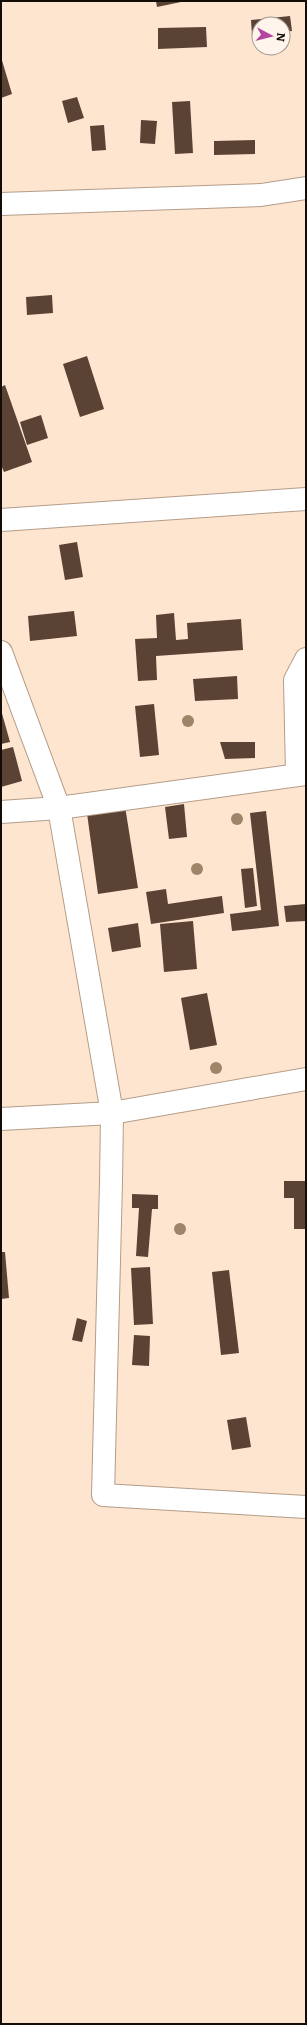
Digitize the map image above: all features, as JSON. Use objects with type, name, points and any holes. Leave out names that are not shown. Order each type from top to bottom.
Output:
[{"type":"street","points":[[1,204],[261,195],[306,188]]},
{"type":"street","points":[[1,520],[306,499]]},
{"type":"street","points":[[1,652],[59,808],[112,1112],[103,1495],[306,1507]]},
{"type":"street","points":[[1,812],[59,808],[302,774],[295,680],[306,659]]},
{"type":"street","points":[[1,1119],[112,1112],[306,1079]]},
{"type":"building","points":[[156,1],[181,1],[181,2],[157,7]]},
{"type":"building","points":[[206,27],[207,47],[158,49],[158,28]]},
{"type":"building","points":[[1,57],[12,94],[1,98]]},
{"type":"building","points":[[77,97],[84,118],[68,123],[62,101]]},
{"type":"building","points":[[190,101],[193,153],[175,154],[172,102]]},
{"type":"building","points":[[141,120],[157,121],[155,144],[140,143]]},
{"type":"building","points":[[104,125],[106,150],[92,151],[90,126]]},
{"type":"building","points":[[255,140],[255,154],[214,155],[214,141]]},
{"type":"building","points":[[52,295],[53,313],[27,315],[26,297]]},
{"type":"building","points":[[87,356],[104,409],[80,417],[63,364]]},
{"type":"building","points":[[5,385],[32,462],[4,472],[1,465],[1,387]]},
{"type":"building","points":[[41,415],[48,438],[27,445],[20,422]]},
{"type":"building","points":[[77,542],[83,577],[65,580],[59,545]]},
{"type":"building","points":[[74,611],[77,636],[30,641],[28,616]]},
{"type":"building","points":[[174,613],[176,640],[188,639],[187,623],[241,619],[243,650],[156,656],[157,680],[138,681],[135,639],[157,638],[156,615]]},
{"type":"building","points":[[237,676],[238,699],[195,701],[193,679]]},
{"type":"building","points":[[154,704],[159,755],[140,757],[135,706]]},
{"type":"building","points":[[1,710],[10,742],[1,744]]},
{"type":"building","points":[[220,742],[255,742],[255,758],[225,759]]},
{"type":"building","points":[[13,747],[22,781],[1,787],[1,750]]},
{"type":"building","points":[[124,800],[138,888],[98,894],[86,806]]},
{"type":"building","points":[[184,804],[187,837],[169,839],[165,807]]},
{"type":"building","points":[[266,811],[279,926],[232,931],[230,914],[261,910],[250,813]]},
{"type":"building","points":[[253,868],[257,906],[245,908],[241,869]]},
{"type":"building","points":[[166,889],[168,904],[222,896],[224,913],[151,924],[146,892]]},
{"type":"building","points":[[306,904],[306,921],[286,922],[284,906]]},
{"type":"building","points":[[193,921],[197,969],[164,972],[160,924]]},
{"type":"building","points":[[138,923],[141,947],[112,952],[108,928]]},
{"type":"building","points":[[207,993],[217,1045],[190,1050],[181,998]]},
{"type":"building","points":[[284,1181],[306,1181],[306,1229],[294,1229],[294,1198],[284,1198]]},
{"type":"building","points":[[132,1194],[158,1195],[158,1209],[152,1209],[148,1257],[136,1256],[139,1208],[132,1208]]},
{"type":"building","points":[[1,1252],[5,1252],[9,1298],[1,1299]]},
{"type":"building","points":[[150,1267],[153,1324],[134,1325],[131,1268]]},
{"type":"building","points":[[229,1270],[239,1353],[221,1355],[212,1272]]},
{"type":"building","points":[[77,1318],[87,1321],[82,1342],[72,1340]]},
{"type":"building","points":[[134,1335],[150,1336],[149,1366],[132,1365]]},
{"type":"building","points":[[246,1417],[251,1447],[232,1450],[227,1420]]}]
